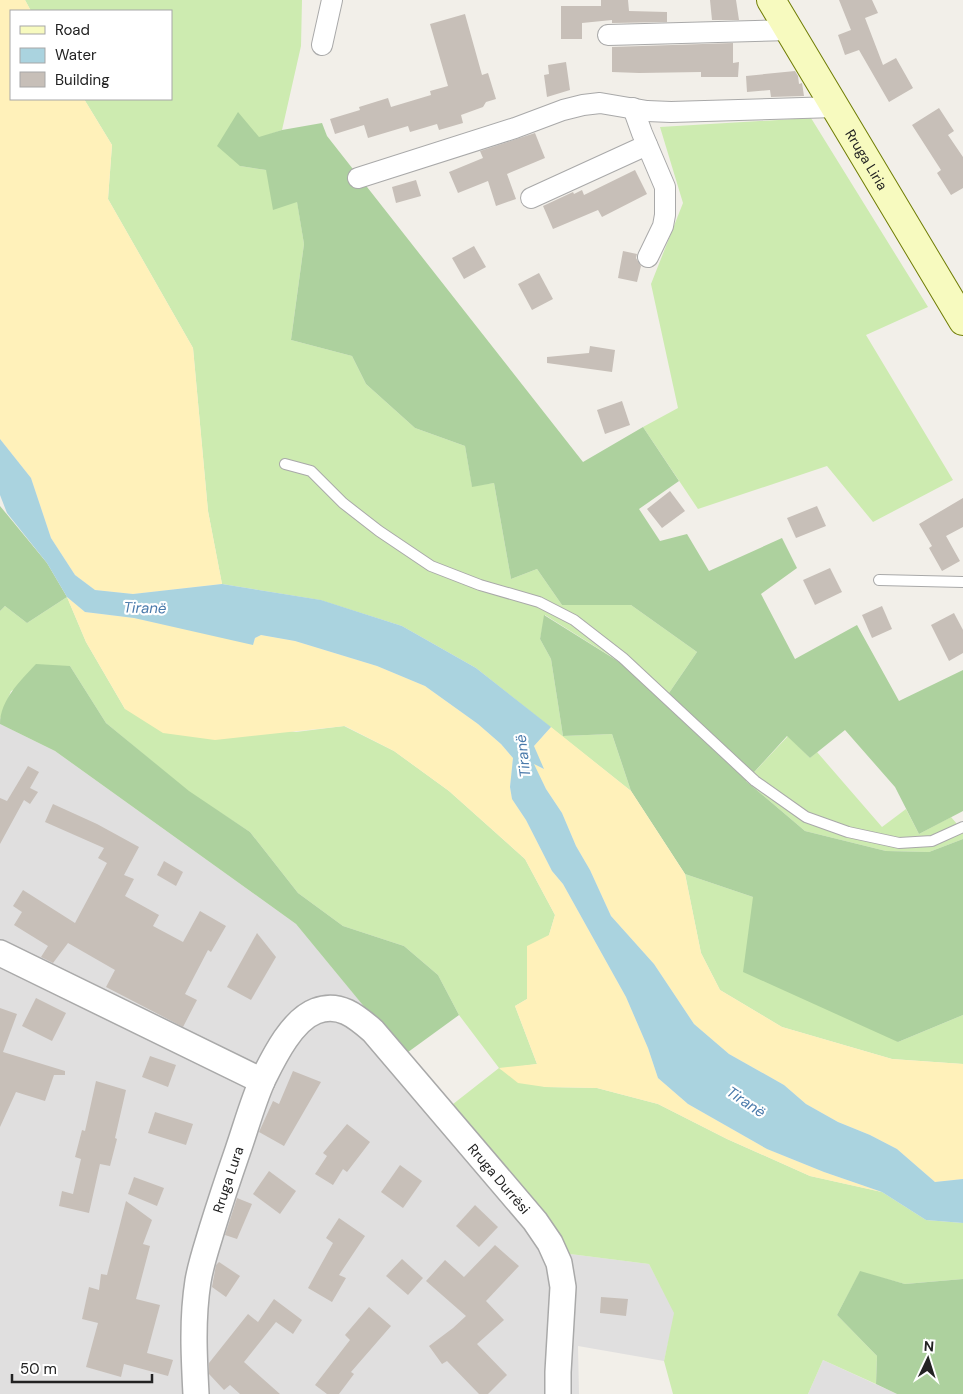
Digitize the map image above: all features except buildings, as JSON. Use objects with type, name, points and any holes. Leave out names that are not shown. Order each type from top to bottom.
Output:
[{"type":"main road","name":"Rruga Liria","points":[[771,0],[963,320]]},
{"type":"street","points":[[322,45],[332,0]]},
{"type":"street","points":[[608,36],[790,30]]},
{"type":"street","points":[[358,178],[516,128],[570,108],[600,103],[671,112],[835,107]]},
{"type":"street","points":[[633,108],[666,187],[666,203],[662,226],[648,257]]},
{"type":"street","points":[[531,198],[647,145]]},
{"type":"street","points":[[0,952],[262,1081]]},
{"type":"street","name":"Rruga Lura","points":[[196,1394],[193,1355],[194,1316],[198,1278],[223,1192],[262,1081],[295,1026],[304,1017],[314,1011],[326,1008],[340,1010]]},
{"type":"street","name":"Rruga Durrësi","points":[[340,1010],[355,1015],[373,1031],[528,1214],[550,1243],[559,1262],[563,1287],[558,1394]]},
{"type":"lane","points":[[285,464],[311,471],[343,503],[378,531],[431,566],[480,585],[539,602],[574,620],[623,658],[755,781],[806,817],[848,832],[899,843],[932,841],[963,827]]},
{"type":"lane","points":[[879,580],[963,582]]},
{"type":"shaded area","points":[[0,724],[55,751],[296,924],[570,1254],[649,1264],[675,1313],[664,1361],[578,1346],[579,1394],[0,1394]]},
{"type":"shaded area","points":[[823,1360],[897,1394],[808,1394]]},
{"type":"green space","points":[[25,0],[302,0],[301,46],[282,130],[259,138],[240,166],[266,170],[297,201],[304,244],[291,340],[352,356],[366,384],[415,428],[465,446],[472,486],[494,483],[511,579],[537,569],[562,605],[631,605],[697,652],[669,693],[545,615],[540,639],[551,659],[563,736],[612,734],[631,791],[476,668],[402,626],[320,600],[222,584],[208,511],[193,348],[108,199],[112,145],[85,100],[172,100],[172,10],[30,10]]},
{"type":"green space","points":[[238,112],[259,137],[282,130],[322,123],[327,136],[583,462],[643,427],[679,481],[639,509],[660,541],[687,534],[709,571],[782,538],[797,568],[761,594],[795,659],[857,625],[899,701],[963,670],[963,811],[919,834],[895,787],[845,730],[810,758],[787,736],[746,781],[805,831],[886,851],[929,852],[963,839],[963,1015],[898,1042],[743,972],[753,897],[685,874],[631,791],[612,734],[563,736],[551,659],[540,639],[544,615],[669,693],[697,652],[631,605],[562,605],[537,569],[511,579],[494,483],[472,487],[465,446],[415,428],[366,384],[352,356],[291,340],[304,244],[297,202],[273,210],[266,170],[240,166],[217,146]]},
{"type":"green space","points":[[811,118],[928,307],[866,335],[953,480],[873,522],[827,466],[698,509],[643,427],[678,408],[651,284],[683,203],[660,127]]},
{"type":"green space","points":[[0,506],[47,563],[67,597],[27,623],[5,606],[0,611]]},
{"type":"green space","points":[[67,597],[86,642],[125,709],[296,732],[344,726],[394,751],[449,791],[525,859],[555,915],[549,935],[527,983],[527,999],[515,1006],[537,1064],[500,1069],[545,1087],[597,1088],[658,1104],[727,1139],[810,1176],[882,1192],[926,1220],[963,1223],[963,1279],[905,1284],[860,1272],[837,1315],[877,1356],[876,1384],[823,1360],[808,1394],[673,1394],[664,1361],[674,1313],[649,1264],[570,1254],[448,1108],[499,1068],[459,1015],[438,975],[404,946],[343,926],[298,893],[250,832],[189,792],[106,723],[70,666],[11,691],[0,719],[0,611],[5,606],[27,623]]},
{"type":"green space","points":[[36,664],[70,666],[106,723],[189,791],[250,832],[298,893],[343,926],[404,946],[438,975],[459,1015],[404,1055],[296,924],[55,751],[0,724],[7,699]]},
{"type":"green space","points":[[788,736],[810,758],[817,752],[882,827],[906,809],[919,834],[951,817],[963,831],[963,839],[929,852],[886,851],[805,831],[746,781]]},
{"type":"green space","points":[[685,874],[753,897],[898,1042],[963,1015],[963,1064],[892,1059],[782,1027],[720,990],[701,953]]},
{"type":"green space","points":[[860,1271],[905,1284],[963,1279],[963,1394],[897,1394],[876,1384],[877,1356],[837,1315]]},
{"type":"sand","points":[[0,0],[25,0],[30,10],[10,10],[10,100],[85,100],[112,145],[108,199],[193,348],[208,511],[222,584],[133,594],[95,590],[75,575],[51,538],[31,478],[0,439]]},
{"type":"sand","points":[[67,597],[85,612],[134,618],[253,644],[255,638],[261,635],[295,641],[377,666],[425,686],[478,724],[501,744],[513,758],[510,787],[512,799],[526,820],[552,871],[563,884],[626,997],[648,1048],[658,1078],[688,1104],[767,1149],[824,1172],[882,1192],[810,1176],[727,1139],[658,1104],[597,1088],[545,1087],[518,1083],[499,1068],[537,1064],[515,1006],[527,999],[527,946],[549,935],[555,915],[525,859],[449,791],[394,751],[345,726],[215,740],[163,733],[125,709],[86,642]]},
{"type":"sand","points":[[551,727],[631,791],[685,874],[701,953],[720,990],[782,1027],[892,1059],[963,1064],[963,1179],[935,1182],[897,1149],[838,1122],[806,1104],[784,1085],[729,1054],[694,1024],[654,964],[611,916],[590,870],[576,846],[562,813],[546,789],[533,763],[543,769],[534,746]]},
{"type":"water","name":"Tiranë","points":[[0,439],[31,478],[51,538],[75,575],[95,590],[133,594],[222,584],[321,600],[402,626],[476,668],[551,727],[534,746],[544,769],[534,764],[546,789],[562,813],[576,846],[590,870],[611,916],[654,964],[694,1024],[729,1054],[784,1085],[806,1104],[838,1122],[897,1149],[935,1182],[963,1179],[963,1223],[926,1220],[882,1192],[824,1172],[767,1149],[688,1104],[658,1078],[648,1048],[626,997],[563,884],[552,871],[526,820],[512,799],[510,787],[513,758],[501,744],[478,724],[425,686],[377,666],[295,641],[261,635],[255,638],[253,645],[134,618],[85,612],[67,597],[47,563],[7,513],[0,495]]}]
